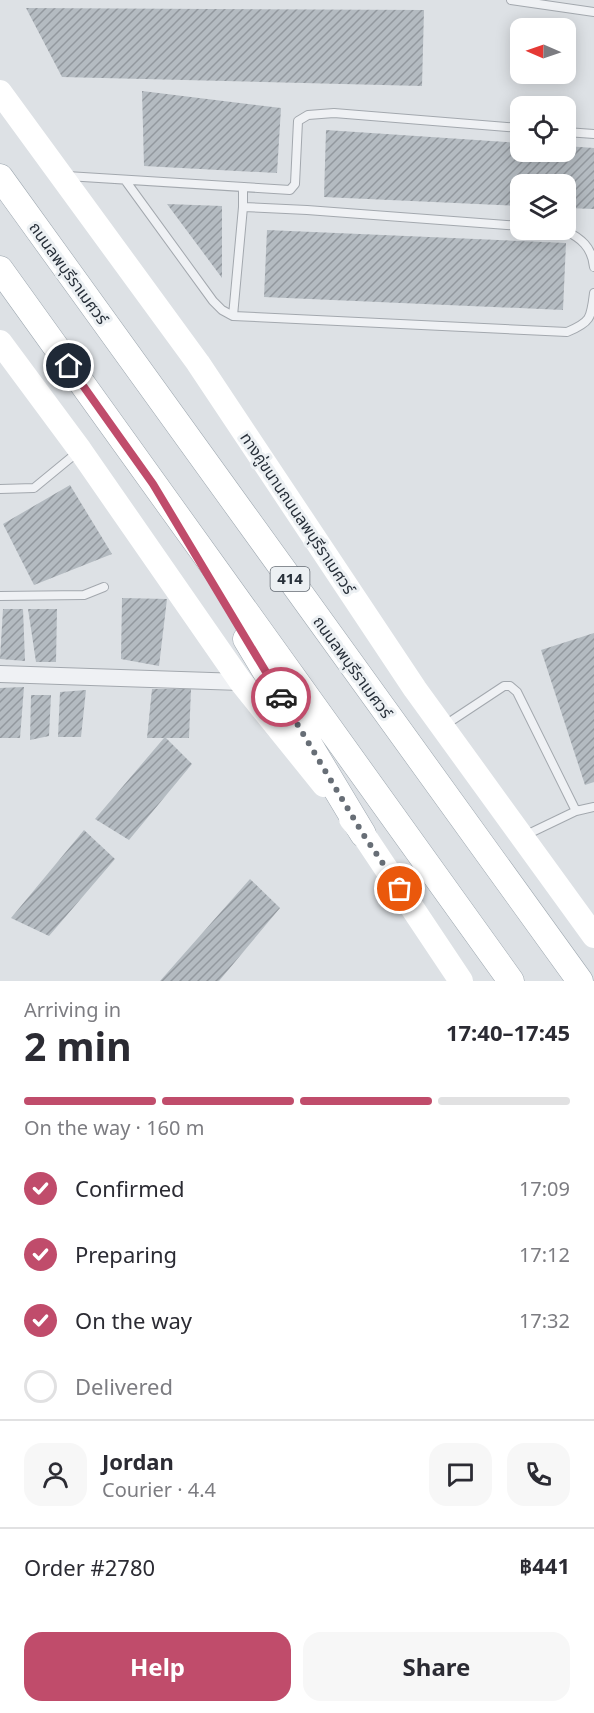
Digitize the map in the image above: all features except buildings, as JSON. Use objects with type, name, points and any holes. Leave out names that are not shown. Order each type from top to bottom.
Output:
[{"type":"main road","name":"ทางคู่ขนานถนนลพบุรีราเมศวร์","points":[[0,92],[198,363],[415,689],[594,936]]},
{"type":"main road","name":"ถนนลพบุรีราเมศวร์","points":[[0,177],[580,981]]},
{"type":"main road","points":[[0,269],[511,981]]},
{"type":"main road","points":[[0,342],[80,450],[241,682],[363,834]]},
{"type":"main road","points":[[153,484],[363,834],[461,981]]},
{"type":"street","points":[[0,674],[241,682]]},
{"type":"lane","points":[[510,0],[594,12]]},
{"type":"lane","points":[[61,176],[290,190],[295,184],[298,121],[308,115],[334,113],[510,127]]},
{"type":"lane","points":[[576,133],[594,134]]},
{"type":"lane","points":[[125,180],[213,301],[233,316],[567,332],[583,325],[591,314],[594,293]]},
{"type":"lane","points":[[233,316],[243,188]]},
{"type":"lane","points":[[243,207],[510,224]]},
{"type":"lane","points":[[576,236],[588,248],[593,257],[594,267]]},
{"type":"lane","points":[[0,489],[34,488],[80,450]]},
{"type":"lane","points":[[0,596],[84,595],[104,587]]},
{"type":"lane","points":[[442,727],[504,686],[510,686],[517,692],[576,811]]},
{"type":"lane","points":[[522,837],[576,811],[594,807]]},
{"type":"way so far","points":[[281,697],[363,834],[400,889]]},
{"type":"route","points":[[69,366],[153,484],[281,697]]}]
